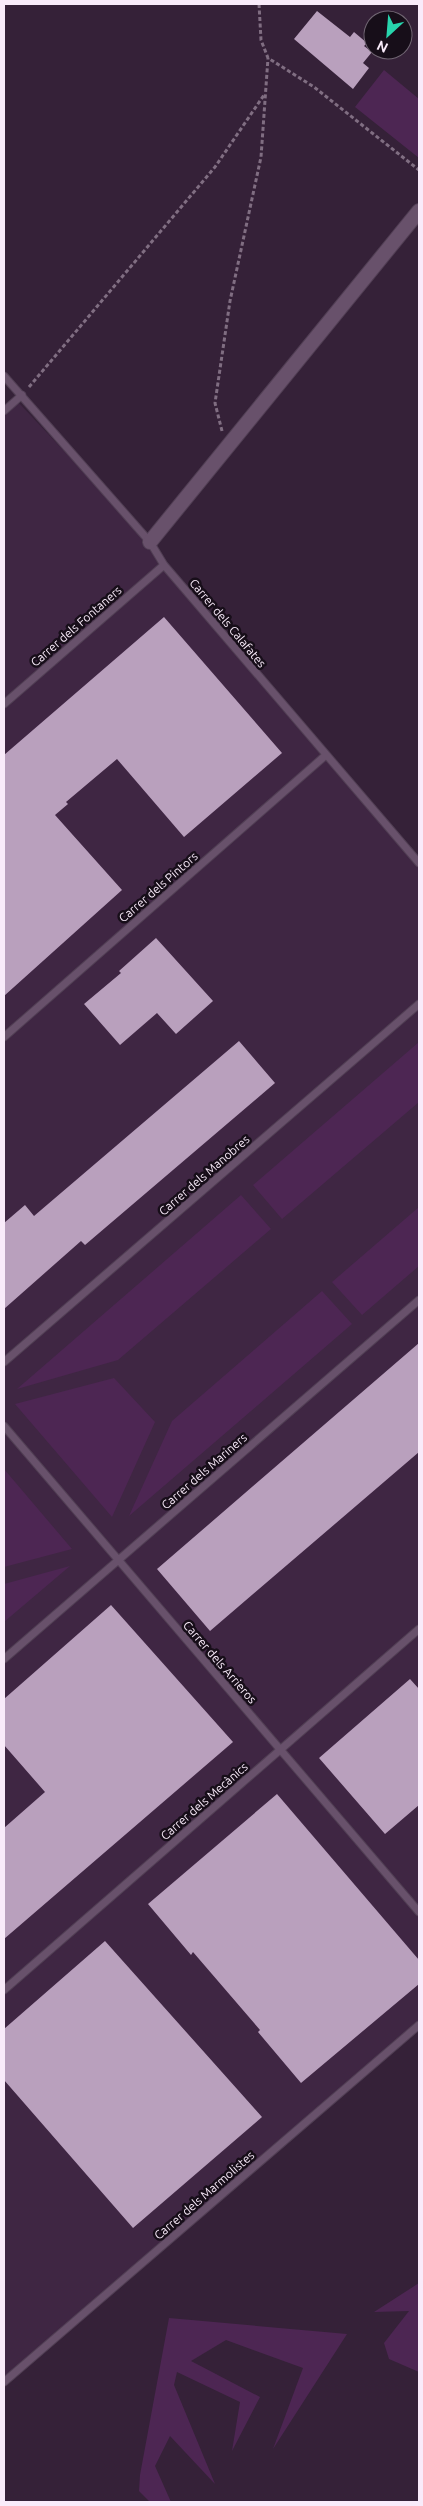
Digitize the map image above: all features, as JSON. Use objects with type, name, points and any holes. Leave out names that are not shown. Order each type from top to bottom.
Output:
[{"type":"street","points":[[150,542],[419,211]]},
{"type":"lane","name":"Carrer dels Calafates","points":[[4,376],[150,542],[164,565],[419,863]]},
{"type":"lane","points":[[4,411],[22,396]]},
{"type":"lane","name":"Carrer dels Fontaners","points":[[4,704],[164,565]]},
{"type":"lane","name":"Carrer dels Pintors","points":[[4,1037],[326,755]]},
{"type":"lane","name":"Carrer dels Manobres","points":[[4,1362],[419,1004]]},
{"type":"lane","name":"Carrer dels Mariners","points":[[4,1660],[419,1300]]},
{"type":"lane","name":"Carrer dels Arrieros","points":[[4,1426],[419,1912]]},
{"type":"lane","name":"Carrer dels Mecànics","points":[[4,1990],[419,1629]]},
{"type":"lane","name":"Carrer dels Marmolistes","points":[[4,2382],[419,2025]]},
{"type":"path","points":[[226,448],[215,403],[230,301],[261,157],[268,58],[261,40],[259,4]]},
{"type":"path","points":[[268,58],[314,87],[419,170]]},
{"type":"path","points":[[22,396],[215,167],[266,93]]},
{"type":"shaded area","points":[[384,70],[419,99],[419,158],[355,107]]},
{"type":"shaded area","points":[[17,401],[150,542],[164,565],[419,863],[419,2025],[4,2382],[4,413]]},
{"type":"shaded area","points":[[419,1042],[419,1102],[282,1219],[253,1185]]},
{"type":"shaded area","points":[[241,1195],[271,1229],[118,1360],[17,1389]]},
{"type":"shaded area","points":[[419,1207],[419,1266],[362,1315],[332,1282]]},
{"type":"shaded area","points":[[322,1291],[352,1324],[129,1516],[172,1421]]},
{"type":"shaded area","points":[[114,1378],[155,1422],[112,1517],[15,1404]]},
{"type":"shaded area","points":[[4,1469],[72,1549],[4,1567]]},
{"type":"shaded area","points":[[70,1566],[4,1622],[4,1584]]},
{"type":"shaded area","points":[[419,2283],[419,2372],[389,2359],[384,2343],[409,2311],[374,2312]]},
{"type":"shaded area","points":[[169,2318],[347,2334],[273,2449],[303,2368],[226,2340],[191,2361],[260,2397],[232,2451],[240,2402],[177,2372],[174,2385],[215,2484],[170,2436],[155,2466],[171,2502],[150,2502],[139,2491],[140,2475]]},
{"type":"building","points":[[317,11],[350,37],[354,32],[363,40],[363,60],[365,60],[363,63],[369,68],[353,89],[294,39]]},
{"type":"building","points":[[164,617],[282,753],[184,837],[117,759],[66,802],[68,804],[55,815],[122,890],[4,996],[4,755]]},
{"type":"building","points":[[156,938],[213,1001],[176,1034],[157,1013],[120,1045],[84,1004],[121,973],[119,971]]},
{"type":"building","points":[[239,1041],[275,1083],[85,1245],[81,1241],[4,1309],[4,1223],[25,1205],[34,1216]]},
{"type":"building","points":[[419,1343],[419,1452],[210,1631],[157,1569]]},
{"type":"building","points":[[111,1605],[233,1742],[4,1939],[4,1828],[45,1792],[4,1745],[4,1699]]},
{"type":"building","points":[[410,1679],[419,1689],[419,1805],[385,1834],[319,1758]]},
{"type":"building","points":[[277,1794],[419,1960],[419,1984],[301,2083],[258,2032],[260,2030],[193,1952],[191,1955],[148,1904]]},
{"type":"building","points":[[105,1941],[262,2117],[133,2228],[4,2080],[4,2029]]}]
